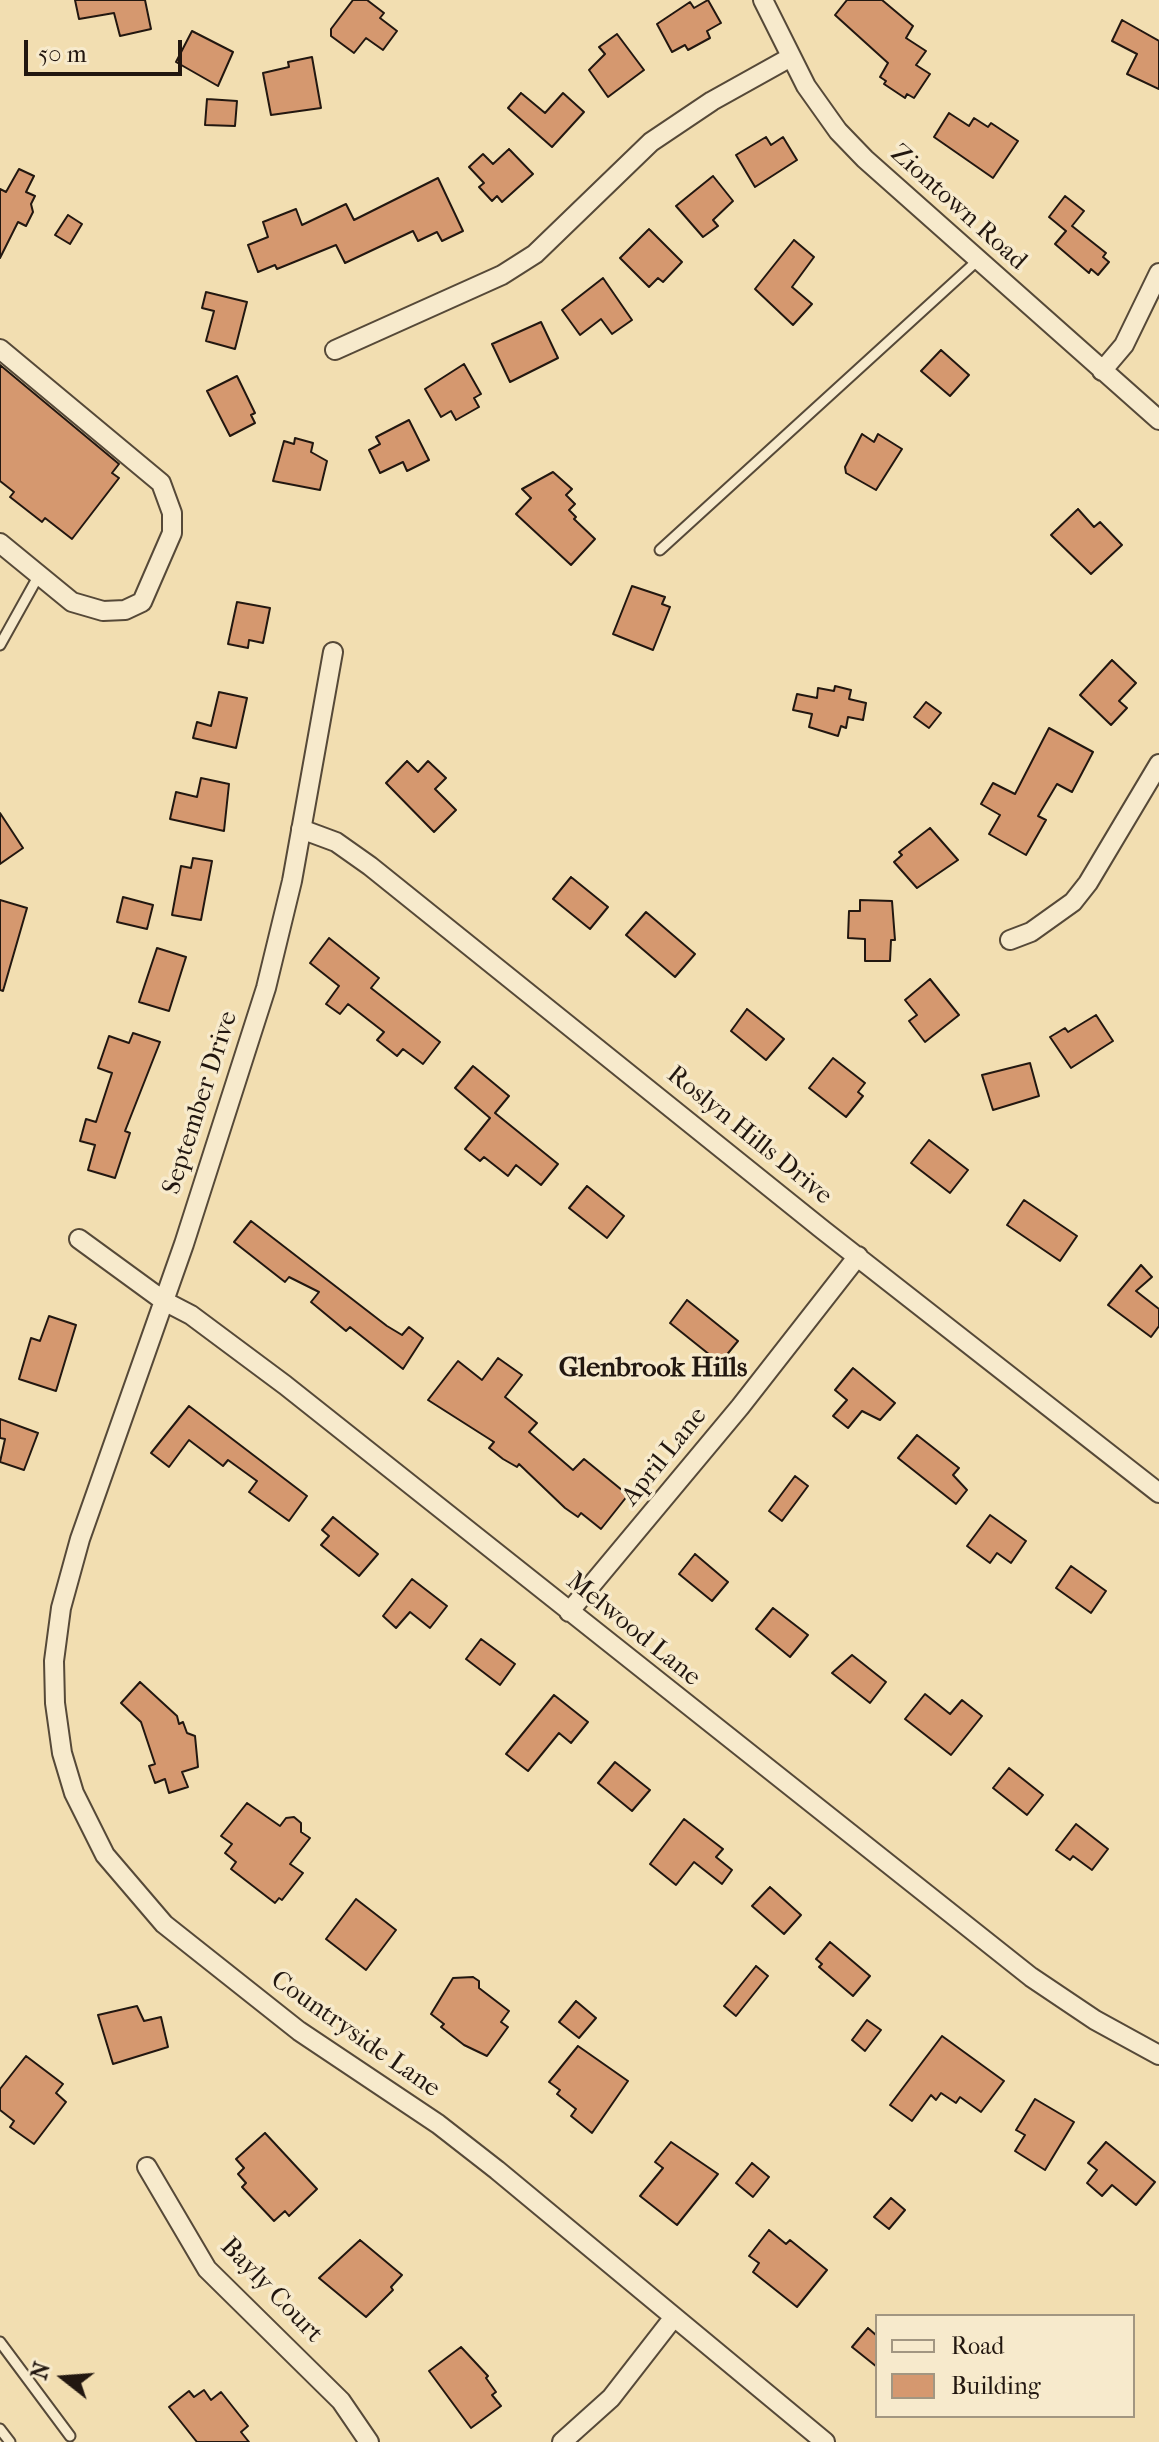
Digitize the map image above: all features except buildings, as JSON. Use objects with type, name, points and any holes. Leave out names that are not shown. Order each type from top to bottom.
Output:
[{"type":"street","name":"Ziontown Road","points":[[763,0],[806,86],[838,131],[977,261],[1159,420]]},
{"type":"street","points":[[335,350],[502,275],[535,254],[651,142],[712,101],[791,57]]},
{"type":"street","points":[[1102,371],[1124,345],[1159,273]]},
{"type":"street","points":[[0,349],[161,483],[169,497],[172,533],[142,602],[125,610],[103,611],[72,602],[0,543]]},
{"type":"street","name":"September Drive","points":[[74,1559],[164,1301],[266,988],[301,829],[333,652]]},
{"type":"street","points":[[1010,940],[1031,932],[1073,902],[1088,883],[1159,764]]},
{"type":"street","name":"Roslyn Hills Drive","points":[[301,829],[336,842],[370,866],[1159,1493]]},
{"type":"street","name":"Melwood Lane","points":[[79,1239],[164,1301],[191,1315],[285,1385],[1031,1977],[1095,2020],[1159,2055]]},
{"type":"street","name":"April Lane","points":[[569,1612],[740,1407],[858,1256]]},
{"type":"street","name":"Countryside Lane","points":[[74,1559],[56,1637],[55,1703],[62,1753],[74,1793],[89,1827],[117,1871],[164,1924],[238,1985],[299,2031],[438,2124],[825,2442]]},
{"type":"street","name":"Bayly Court","points":[[147,2167],[207,2269],[341,2401],[369,2442]]},
{"type":"street","points":[[562,2442],[611,2398],[674,2317]]},
{"type":"lane","points":[[660,550],[977,261]]},
{"type":"lane","points":[[0,645],[39,575]]},
{"type":"lane","points":[[0,2342],[70,2440]]},
{"type":"lane","points":[[0,2429],[10,2442]]},
{"type":"district","name":"Glenbrook Hills","points":[[653,1369]]}]
